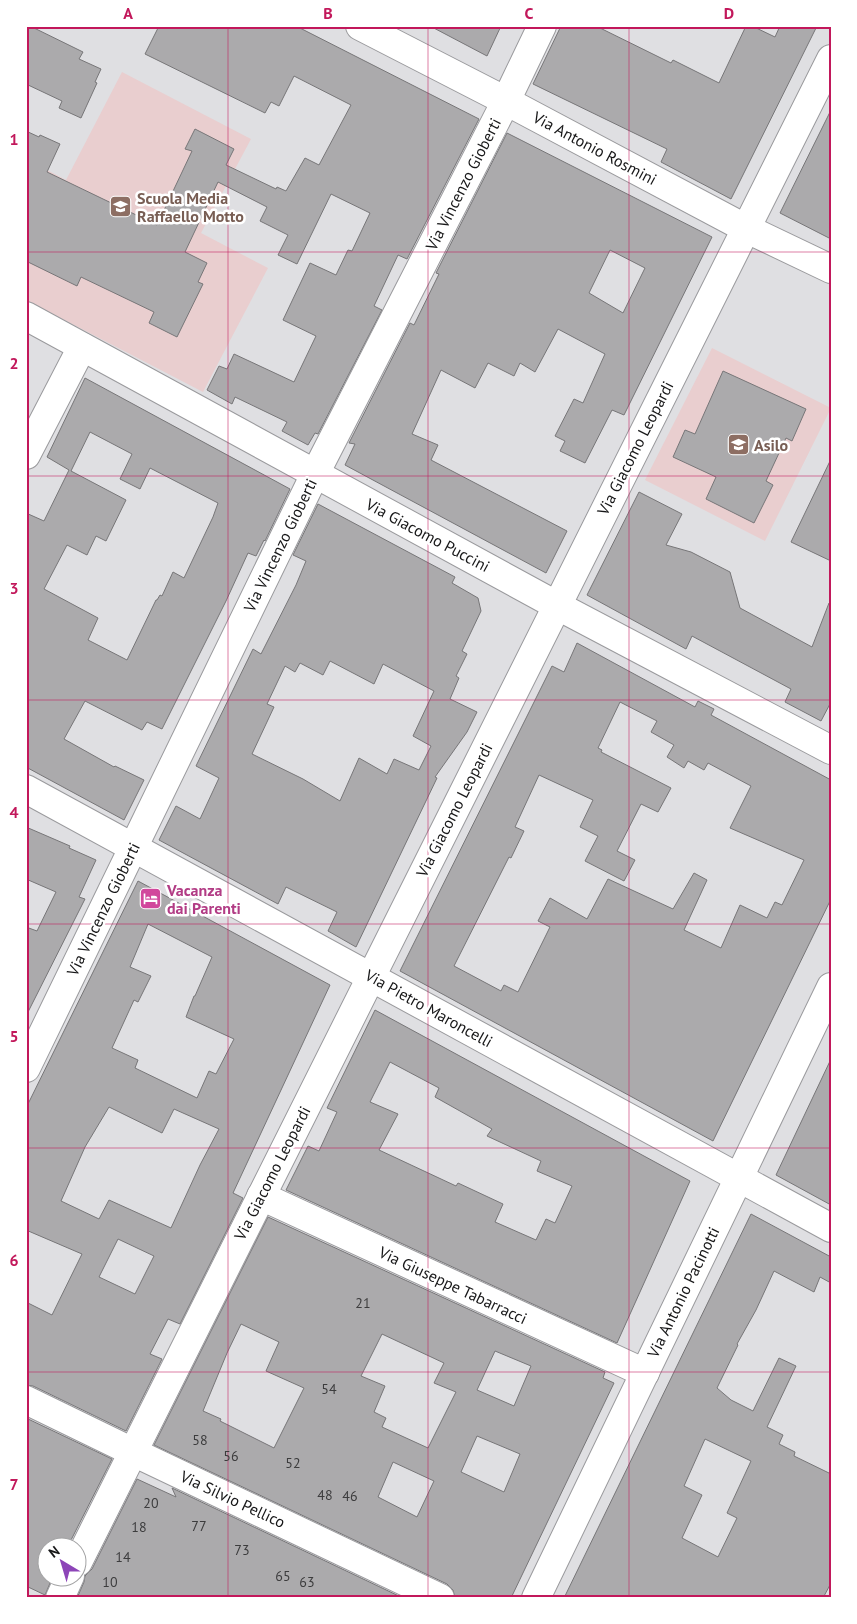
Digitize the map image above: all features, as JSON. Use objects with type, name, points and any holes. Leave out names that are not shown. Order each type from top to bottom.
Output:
[{"type":"street","name":"Via Antonio Rosmini","points":[[360,26],[745,228],[831,269]]},
{"type":"street","name":"Via Vincenzo Gioberti","points":[[26,1068],[315,474],[506,101],[542,26]]},
{"type":"street","name":"Via Giacomo Leopardi","points":[[88,1542],[831,59]]},
{"type":"street","name":"Via Giacomo Puccini","points":[[26,316],[556,605],[831,750]]},
{"type":"street","points":[[26,455],[82,347]]},
{"type":"street","name":"Via Pietro Maroncelli","points":[[26,789],[831,1228]]},
{"type":"street","name":"Via Antonio Pacinotti","points":[[536,1598],[831,987]]},
{"type":"street","name":"Via Giuseppe Tabarracci","points":[[260,1196],[645,1373]]},
{"type":"street","name":"Via Silvio Pellico","points":[[26,1400],[440,1598]]},
{"type":"street","points":[[60,1598],[65,1586]]},
{"type":"shaded area","name":"Scuola Media Raffaello Motto","points":[[122,72],[251,139],[201,233],[268,268],[203,392],[26,300],[26,159],[66,180]]},
{"type":"shaded area","name":"Asilo","points":[[712,348],[831,408],[765,541],[645,480]]},
{"type":"building","points":[[26,26],[30,26],[83,52],[79,59],[101,69],[95,82],[97,83],[81,118],[59,108],[62,101],[26,84]]},
{"type":"building","points":[[159,26],[296,26],[479,119],[407,259],[398,255],[374,306],[382,310],[318,434],[315,433],[308,445],[282,431],[287,422],[235,397],[232,404],[207,390],[219,366],[227,369],[234,354],[294,382],[316,336],[283,320],[310,263],[336,275],[348,250],[352,251],[370,213],[331,194],[297,264],[278,255],[288,235],[260,221],[267,207],[218,182],[185,252],[207,263],[198,282],[203,284],[177,337],[149,323],[154,312],[81,277],[77,286],[26,261],[26,131],[60,144],[47,172],[157,225],[192,151],[185,149],[195,129],[234,149],[226,165],[276,189],[277,187],[286,191],[305,158],[319,165],[351,105],[294,76],[279,106],[271,102],[265,113],[145,54]]},
{"type":"building","points":[[430,26],[501,26],[487,56]]},
{"type":"building","points":[[561,26],[596,26],[671,63],[673,60],[719,83],[746,26],[752,26],[775,37],[780,26],[817,26],[731,199],[661,162],[667,149],[533,84]]},
{"type":"building","points":[[831,110],[831,239],[780,213]]},
{"type":"building","points":[[507,133],[712,237],[624,415],[612,410],[585,463],[560,451],[565,441],[555,436],[574,399],[583,403],[605,354],[558,329],[535,372],[520,363],[514,376],[488,363],[475,388],[441,370],[412,434],[438,445],[431,460],[567,531],[546,573],[345,465],[355,444],[349,443],[410,323],[414,325],[439,274],[436,273]],"holes":[[[610,250],[645,268],[623,313],[589,293]]]},
{"type":"building","points":[[723,371],[806,409],[792,441],[786,438],[766,481],[773,485],[754,523],[706,499],[716,477],[673,457],[685,430],[695,434]]},
{"type":"building","points":[[85,378],[290,489],[256,556],[248,553],[162,729],[147,722],[142,730],[85,701],[64,739],[114,767],[144,780],[124,820],[26,767],[26,513],[44,521],[69,470],[47,457]],"holes":[[[90,432],[132,454],[120,479],[140,489],[150,468],[218,503],[184,578],[173,572],[162,596],[160,595],[156,600],[127,660],[88,640],[98,618],[44,589],[67,545],[87,555],[96,536],[106,541],[126,500],[71,471]]]},
{"type":"building","points":[[831,459],[831,561],[791,542]]},
{"type":"building","points":[[639,492],[682,514],[666,545],[691,552],[730,572],[740,608],[812,647],[829,603],[831,603],[831,702],[821,721],[785,702],[791,689],[692,636],[686,649],[587,595]]},
{"type":"building","points":[[318,504],[455,577],[452,583],[478,598],[481,611],[462,651],[467,654],[456,676],[459,678],[450,699],[477,712],[467,732],[435,777],[437,778],[356,947],[328,931],[337,912],[286,887],[278,904],[159,840],[176,806],[200,819],[219,778],[196,766],[253,649],[261,654],[296,585],[306,561],[293,555]],"holes":[[[330,661],[374,684],[383,664],[434,691],[413,736],[431,746],[419,770],[394,759],[387,774],[359,758],[340,801],[303,779],[252,754],[274,707],[267,704],[285,666],[295,672],[300,663],[323,675]]]},
{"type":"building","points":[[577,643],[695,707],[698,701],[714,709],[711,715],[831,780],[831,899],[713,1141],[400,971],[552,666],[564,672]],"holes":[[[620,702],[657,721],[651,732],[674,745],[667,757],[684,768],[688,761],[704,770],[708,763],[751,786],[730,828],[804,860],[782,905],[775,902],[767,918],[740,905],[721,948],[684,930],[707,880],[694,873],[673,909],[608,879],[587,919],[550,898],[538,921],[550,927],[518,992],[504,985],[501,991],[454,966],[524,831],[515,827],[539,775],[593,800],[580,827],[598,836],[585,861],[624,881],[635,860],[617,851],[641,804],[658,812],[671,788],[601,752],[602,750],[598,748]]]},
{"type":"building","points":[[26,827],[70,846],[69,848],[96,860],[79,897],[85,899],[26,1016],[26,927],[37,931],[56,892],[26,879]]},
{"type":"building","points":[[138,881],[330,985],[233,1193],[243,1198],[180,1324],[168,1319],[150,1354],[162,1359],[126,1431],[33,1386],[26,1385],[26,1302],[52,1315],[82,1254],[26,1230],[26,1108]],"holes":[[[148,924],[212,957],[186,1017],[234,1039],[216,1074],[209,1071],[197,1098],[135,1068],[138,1060],[112,1048],[134,1000],[138,1002],[151,976],[130,967]],[[109,1107],[162,1133],[174,1109],[219,1129],[171,1228],[109,1200],[99,1219],[61,1201],[85,1147]],[[118,1239],[154,1256],[135,1294],[99,1277]]]},
{"type":"building","points":[[375,1010],[690,1181],[617,1343],[286,1190],[308,1146],[319,1151],[337,1112],[327,1108]],"holes":[[[390,1062],[439,1088],[435,1097],[492,1129],[487,1136],[541,1161],[537,1171],[572,1186],[555,1223],[546,1219],[536,1240],[495,1222],[503,1204],[458,1183],[456,1186],[379,1150],[398,1114],[370,1102]]]},
{"type":"building","points":[[831,1059],[831,1205],[776,1175]]},
{"type":"building","points":[[751,1214],[831,1257],[831,1283],[820,1277],[814,1292],[774,1271],[717,1388],[731,1400],[753,1411],[779,1358],[796,1366],[767,1427],[783,1435],[779,1444],[795,1452],[794,1456],[831,1474],[831,1583],[823,1598],[564,1598]],"holes":[[[705,1439],[751,1461],[727,1513],[737,1518],[718,1557],[682,1538],[702,1495],[684,1486]]]},
{"type":"building","points":[[268,1217],[605,1372],[603,1378],[614,1383],[511,1598],[455,1598],[453,1590],[447,1584],[154,1445]],"holes":[[[241,1324],[279,1342],[266,1371],[304,1388],[274,1448],[203,1411]],[[382,1334],[444,1363],[434,1383],[456,1392],[428,1448],[382,1427],[386,1418],[374,1412],[385,1386],[361,1376]],[[495,1351],[531,1366],[514,1406],[477,1390]],[[477,1436],[520,1454],[504,1492],[461,1472]],[[393,1462],[434,1481],[417,1517],[378,1497]]]},
{"type":"building","points":[[26,1418],[112,1459],[73,1536],[38,1536],[38,1586],[49,1586],[45,1595],[26,1586]]},
{"type":"building","points":[[137,1479],[176,1497],[172,1488],[403,1598],[77,1598],[82,1586],[88,1586],[88,1573],[92,1569]]},
{"type":"place","name":"Scuola Media Raffaello Motto","points":[[121,207]]},
{"type":"place","name":"Asilo","points":[[738,445]]},
{"type":"place","name":"Vacanza dai Parenti","points":[[151,899]]}]
